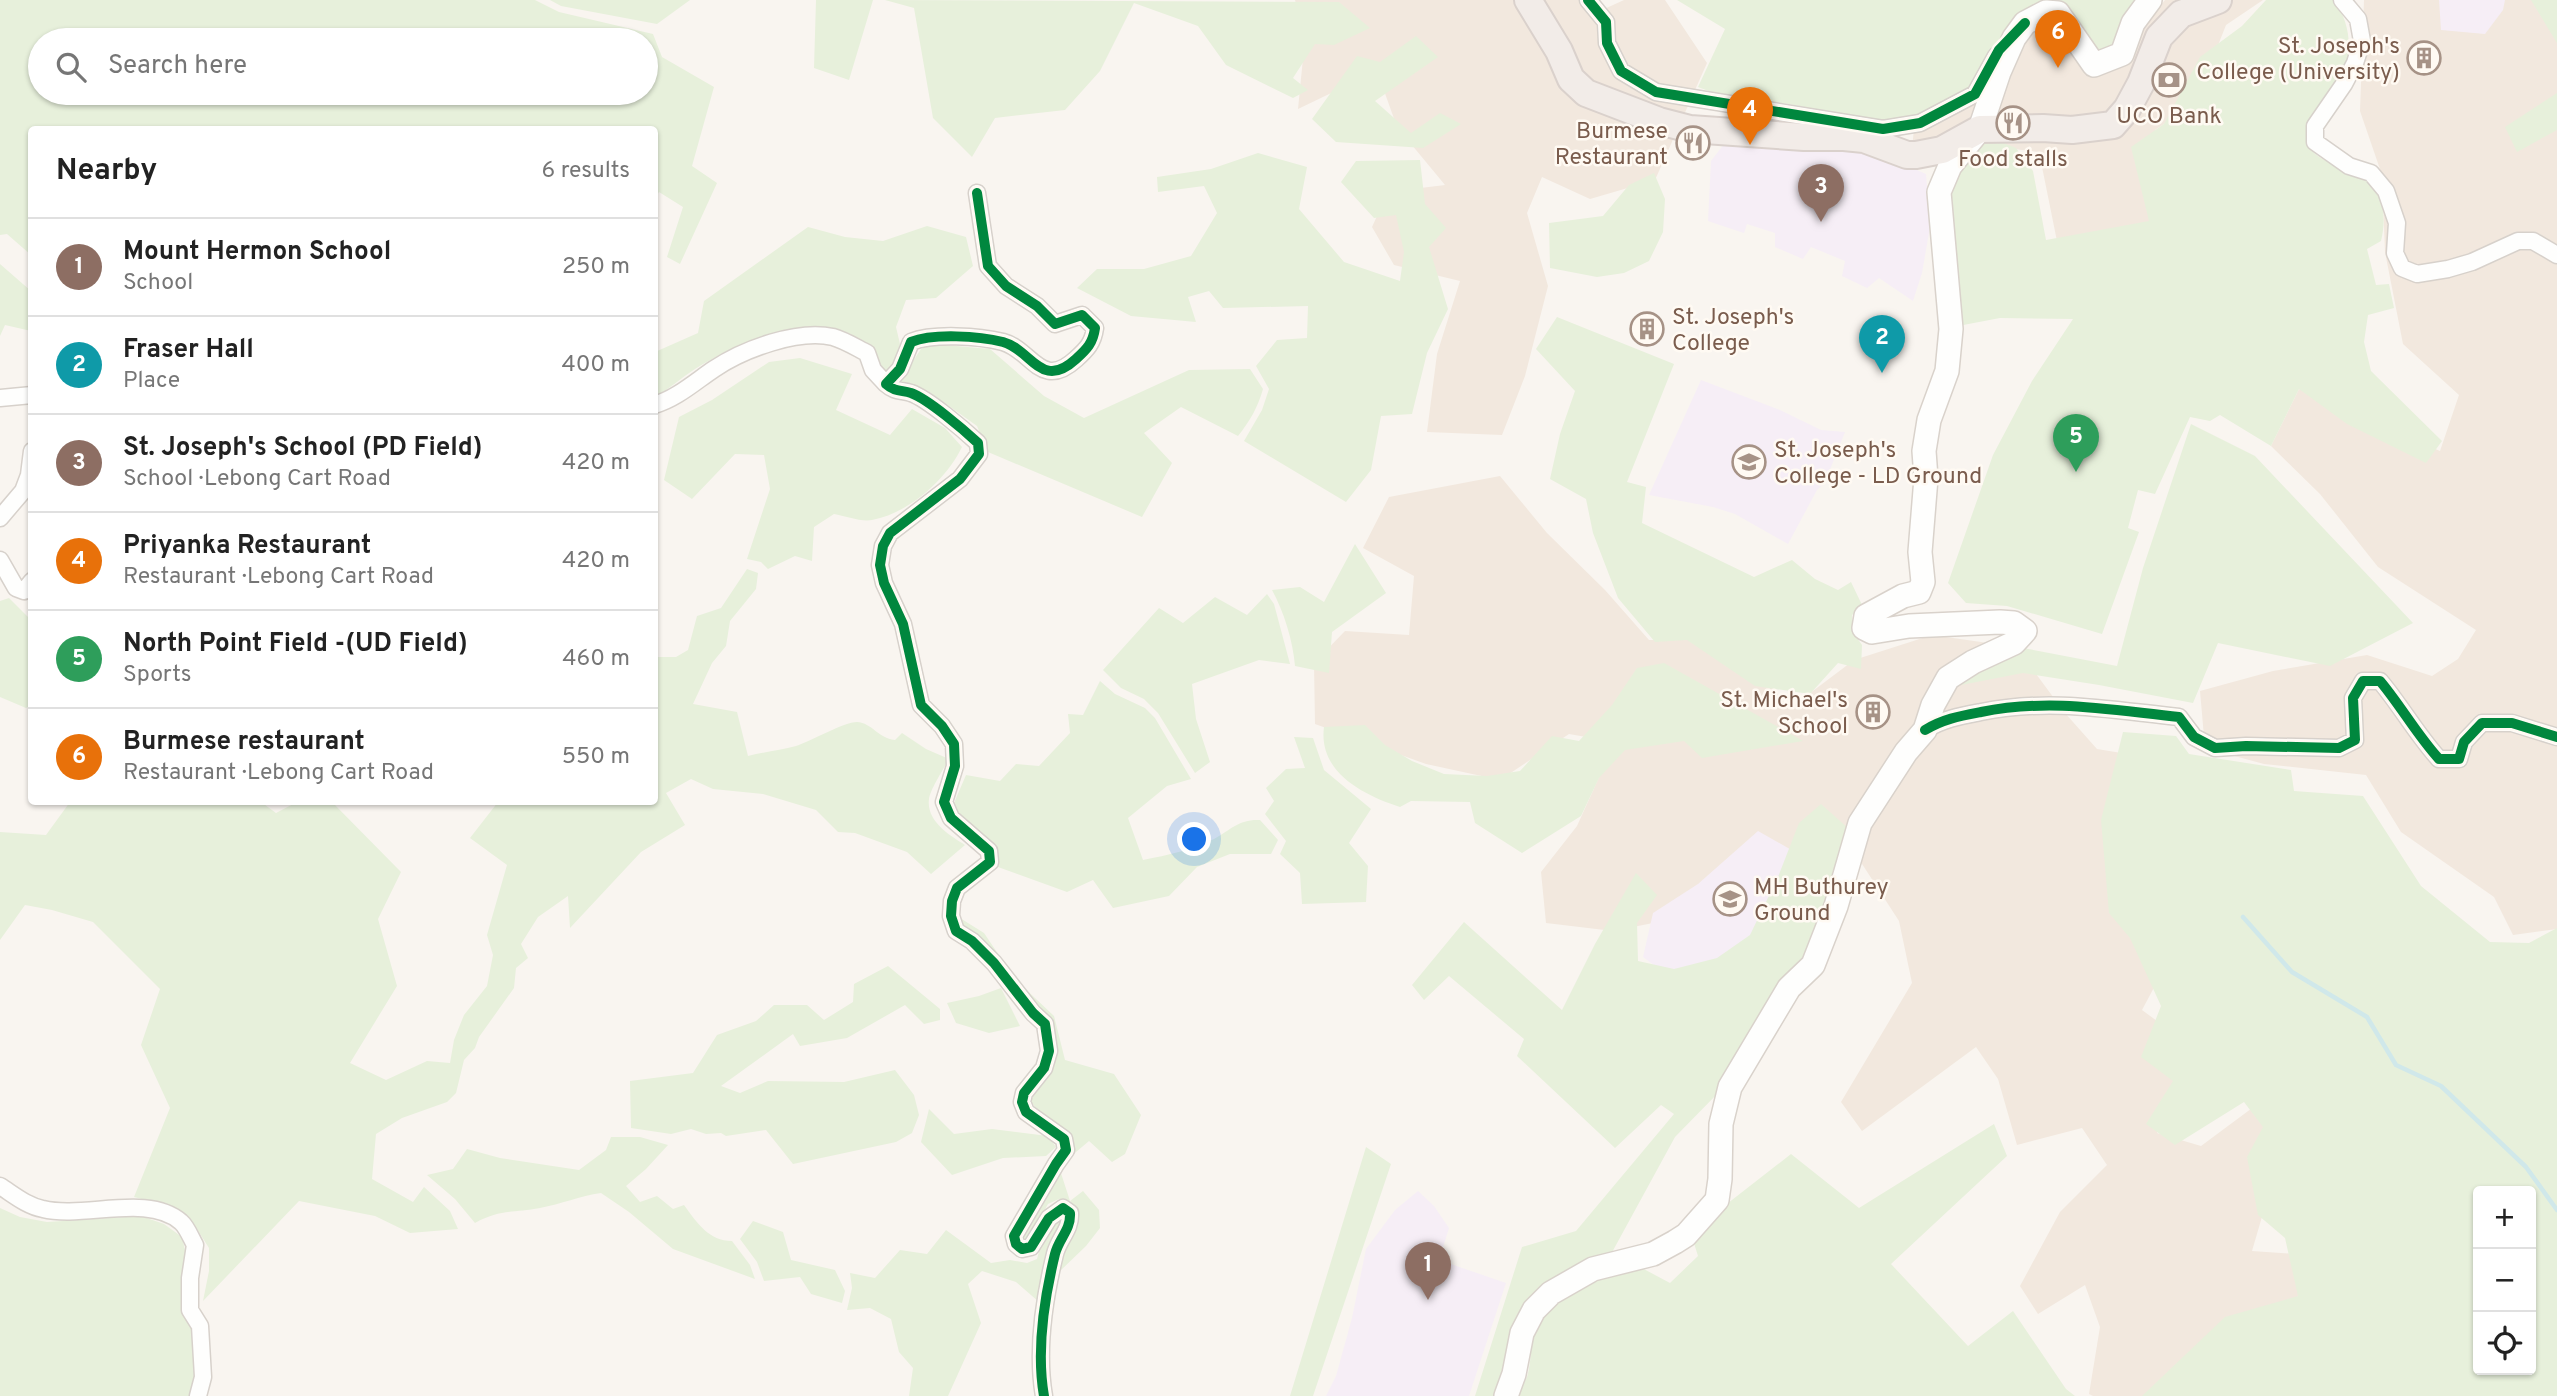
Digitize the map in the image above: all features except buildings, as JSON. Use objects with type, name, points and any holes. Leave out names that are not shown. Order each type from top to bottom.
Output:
[{"type":"highway","points":[[1528,0],[1559,51],[1571,79],[1586,93],[1690,130],[1804,137],[1844,136],[1864,139],[1907,155],[1942,150],[1980,129],[2072,130],[2113,125],[2127,108],[2141,83],[2159,37],[2181,14],[2218,0]]},
{"type":"main road","points":[[1506,1396],[1514,1374],[1522,1333],[1534,1310],[1551,1293],[1593,1269],[1653,1254],[1686,1236],[1717,1200],[1721,1124],[1730,1087],[1789,988],[1813,965],[1836,906],[1860,823],[1906,752],[1925,730],[1933,705],[1948,678],[1973,662],[2014,643],[2025,631],[2014,623],[2000,622],[1909,626],[1872,632],[1864,628],[1866,616],[1903,596],[1919,592],[1923,582],[1920,552],[1926,487],[1924,452],[1929,420],[1947,371],[1951,329],[1940,192],[1950,166],[1980,129],[1999,72],[2014,38],[2025,23],[2046,12],[2058,13],[2094,65],[2122,54],[2133,23],[2150,0]]},
{"type":"street","points":[[1588,0],[1606,22],[1607,43],[1621,71],[1656,92],[1883,129],[1920,123],[1975,94],[1999,50],[2025,23]]},
{"type":"street","points":[[2342,0],[2358,19],[2362,41],[2344,84],[2315,126],[2315,142],[2349,166],[2371,173],[2386,191],[2397,223],[2395,253],[2402,268],[2417,274],[2448,269],[2472,262],[2518,241],[2533,241],[2557,255]]},
{"type":"street","points":[[886,384],[900,369],[911,342],[922,338],[962,338],[1005,343],[1035,366],[1048,371],[1064,369],[1093,342],[1095,328],[1082,315],[1055,324],[1037,306],[1006,286],[988,265],[982,242],[977,193]]},
{"type":"street","points":[[658,403],[718,366],[771,343],[797,337],[833,337],[867,353],[873,370],[892,390],[911,393],[978,443],[979,454],[965,474],[890,533],[883,546],[880,565],[884,583],[904,624],[921,705],[942,726],[954,744],[955,766],[944,802],[951,818],[989,851],[990,862],[957,888],[952,901],[951,916],[956,931],[972,941],[994,963],[1033,1013],[1045,1024],[1049,1051],[1044,1068],[1024,1093],[1022,1102],[1026,1112],[1064,1139],[1066,1150],[1014,1236],[1021,1249],[1031,1247],[1055,1212],[1063,1208],[1070,1213],[1071,1223],[1057,1246],[1050,1273],[1042,1333],[1040,1374],[1044,1396]]},
{"type":"street","points":[[0,398],[28,396]]},
{"type":"street","points":[[0,518],[23,491],[28,478]]},
{"type":"street","points":[[0,560],[16,588],[24,591],[28,586]]},
{"type":"street","points":[[1925,730],[1942,720],[1959,716],[1995,709],[2054,704],[2094,706],[2179,717],[2194,737],[2216,748],[2339,748],[2355,740],[2353,698],[2363,681],[2380,681],[2396,699],[2418,736],[2439,759],[2459,759],[2464,743],[2482,723],[2512,723],[2557,737]]},
{"type":"street","points":[[0,1186],[29,1205],[45,1210],[100,1211],[138,1207],[159,1210],[182,1222],[195,1245],[190,1278],[190,1310],[200,1326],[203,1377],[198,1396]]},
{"type":"shaded area","points":[[1295,0],[1594,0],[1602,10],[1624,0],[1665,0],[1707,63],[1655,180],[1590,199],[1542,177],[1527,213],[1548,286],[1525,376],[1502,435],[1427,432],[1437,354],[1460,281],[1394,265],[1372,227],[1388,192],[1445,185],[1397,127],[1377,71],[1298,109],[1305,38]]},
{"type":"shaded area","points":[[2065,0],[2102,42],[2157,10],[2165,0],[2263,0],[2226,25],[2195,104],[2155,130],[2176,248],[2060,256],[2039,152],[1990,146],[1962,179],[1912,149],[1917,98],[1982,81],[2011,13]]},
{"type":"shaded area","points":[[2364,0],[2557,0],[2557,929],[2513,935],[2494,897],[2401,832],[2366,775],[2264,764],[2205,748],[2200,691],[2273,671],[2367,655],[2432,676],[2458,659],[2476,630],[2378,567],[2320,494],[2271,446],[2299,389],[2440,451],[2459,395],[2403,344],[2385,252],[2382,175],[2360,111]]},
{"type":"shaded area","points":[[2439,0],[2505,0],[2503,10],[2485,34],[2441,30]]},
{"type":"shaded area","points":[[1724,144],[1751,147],[1864,147],[1926,174],[1930,227],[1922,273],[1913,301],[1879,278],[1867,288],[1842,276],[1845,261],[1811,247],[1803,259],[1775,247],[1775,233],[1747,224],[1744,233],[1708,221],[1711,161]]},
{"type":"shaded area","name":"St. Joseph's College - LD Ground","points":[[1701,380],[1780,410],[1821,430],[1845,432],[1825,482],[1817,490],[1788,544],[1735,514],[1649,495]]},
{"type":"shaded area","points":[[1500,476],[1547,533],[1605,590],[1649,640],[1737,640],[1789,709],[1854,660],[1932,635],[2016,647],[2065,713],[2097,749],[2158,759],[2182,935],[2142,1010],[2202,1054],[2157,1133],[2201,1146],[2267,1097],[2292,1114],[2252,1251],[2326,1256],[2283,1317],[2185,1396],[2089,1394],[2100,1327],[2085,1285],[2038,1314],[2020,1286],[2060,1212],[2107,1165],[2082,1128],[2017,1145],[1998,1079],[1976,1047],[1862,1131],[1841,1102],[1912,983],[1899,921],[1842,833],[1795,852],[1668,920],[1613,931],[1546,923],[1541,872],[1577,826],[1615,742],[1569,734],[1500,780],[1426,764],[1315,724],[1314,663],[1345,631],[1409,635],[1414,576],[1363,548],[1389,497]]},
{"type":"shaded area","name":"MH Buthurey Ground","points":[[1758,831],[1795,852],[1765,933],[1721,968],[1671,978],[1643,957],[1653,913],[1698,884]]},
{"type":"shaded area","points":[[1418,1191],[1434,1206],[1449,1228],[1439,1260],[1506,1283],[1469,1396],[1326,1396],[1336,1376],[1352,1318],[1366,1249],[1395,1210]]},
{"type":"green space","points":[[0,0],[535,0],[559,12],[627,28],[28,28],[28,105],[658,105],[658,47],[662,57],[714,87],[692,166],[717,183],[680,264],[667,257],[683,207],[658,194],[658,126],[28,126],[28,252],[7,234],[0,235]]},
{"type":"green space","points":[[550,0],[690,0],[657,24],[561,6]]},
{"type":"green space","points":[[816,0],[873,0],[849,80],[814,68]]},
{"type":"green space","points":[[885,0],[1339,2],[1370,28],[1334,45],[1315,44],[1293,78],[1308,90],[1293,98],[1226,65],[1198,26],[1134,3],[1100,71],[1065,110],[995,118],[972,157],[933,118],[914,8]]},
{"type":"green space","points":[[1677,0],[2143,0],[2116,51],[2096,59],[2063,9],[2020,21],[1992,48],[1967,91],[1911,118],[1877,121],[1789,104],[1719,95],[1698,87],[1725,29]]},
{"type":"green space","points":[[2266,0],[2334,0],[2343,16],[2349,44],[2347,62],[2339,80],[2310,124],[2307,132],[2309,146],[2322,159],[2362,176],[2369,181],[2378,195],[2384,217],[2381,241],[2367,249],[2376,285],[2389,284],[2394,308],[2368,315],[2364,342],[2371,371],[2442,441],[2426,463],[2347,424],[2299,389],[2271,446],[2220,415],[2210,421],[2190,417],[2155,494],[2138,490],[2128,528],[2139,532],[2102,634],[2007,606],[1966,603],[1948,583],[1993,455],[2032,381],[2073,319],[2000,318],[1958,326],[1951,249],[1950,178],[1984,135],[2016,148],[2033,171],[2046,240],[2149,221],[2131,147],[2164,124],[2200,57],[2242,26]]},
{"type":"green space","points":[[2531,0],[2557,0],[2557,43]]},
{"type":"green space","points":[[1416,36],[1438,57],[1375,101],[1411,133],[1440,113],[1461,124],[1423,148],[1336,142],[1312,119],[1357,56],[1380,62]]},
{"type":"green space","points":[[2557,93],[2557,130],[2517,152],[2505,127]]},
{"type":"green space","points":[[1258,153],[1307,167],[1299,209],[1344,262],[1400,281],[1404,252],[1396,215],[1374,218],[1341,182],[1356,161],[1420,160],[1425,204],[1446,228],[1429,247],[1448,309],[1427,353],[1412,414],[1381,416],[1371,470],[1346,502],[1244,441],[1262,410],[1269,389],[1256,366],[1277,340],[1307,338],[1308,306],[1223,308],[1209,291],[1188,297],[1196,322],[1131,316],[1077,288],[1097,269],[1144,269],[1191,256],[1217,213],[1204,186],[1158,192],[1157,177],[1211,169]]},
{"type":"green space","points":[[1654,173],[1665,199],[1663,232],[1649,261],[1624,273],[1597,277],[1550,268],[1549,223],[1603,216],[1629,185]]},
{"type":"green space","points":[[927,226],[966,237],[973,266],[936,298],[906,300],[896,327],[900,344],[892,369],[886,375],[877,364],[872,348],[852,335],[839,330],[801,328],[764,336],[727,351],[695,369],[658,395],[658,351],[698,333],[704,301],[808,227],[845,237],[883,241]]},
{"type":"green space","points":[[0,264],[28,288],[28,330],[5,325],[0,336]]},
{"type":"green space","points":[[1557,317],[1674,364],[1627,482],[1646,487],[1642,523],[1754,577],[1792,560],[1815,579],[1838,590],[1851,582],[1863,607],[1852,615],[1853,632],[1862,645],[1861,669],[1838,663],[1810,694],[1755,686],[1687,640],[1655,642],[1618,598],[1593,533],[1586,499],[1550,479],[1560,434],[1575,391],[1536,349]]},
{"type":"green space","points":[[934,344],[990,349],[1044,396],[1084,418],[1189,370],[1250,369],[1263,389],[1253,414],[1238,436],[1181,407],[1144,433],[1172,463],[1142,517],[988,452],[977,426],[928,391],[897,385],[921,349]]},
{"type":"green space","points":[[800,358],[852,374],[836,410],[890,435],[912,409],[945,428],[962,447],[936,483],[913,503],[872,520],[858,520],[834,514],[814,527],[812,561],[795,556],[768,569],[761,562],[747,559],[770,489],[764,455],[735,454],[692,499],[664,480],[679,417],[712,400],[769,362]]},
{"type":"green space","points":[[2191,424],[2255,456],[2413,623],[2330,666],[2218,643],[2193,703],[2023,673],[1956,686],[1954,681],[2023,648],[2117,666],[2143,568]]},
{"type":"green space","points":[[1355,544],[1386,593],[1332,632],[1329,673],[1295,666],[1287,627],[1272,590],[1300,587],[1324,602]]},
{"type":"green space","points":[[747,569],[758,573],[756,589],[730,621],[726,646],[712,663],[693,704],[737,712],[748,756],[796,746],[836,728],[857,722],[889,739],[895,740],[902,733],[926,749],[949,759],[932,790],[929,807],[935,821],[965,845],[931,874],[907,852],[855,833],[838,832],[816,810],[763,794],[713,789],[691,779],[666,793],[685,825],[641,852],[570,928],[568,896],[538,917],[521,944],[528,958],[516,968],[514,988],[479,1037],[475,1048],[464,1060],[456,1093],[447,1102],[402,1118],[376,1134],[372,1179],[413,1202],[424,1187],[450,1211],[458,1229],[410,1233],[375,1216],[299,1201],[203,1301],[209,1271],[209,1248],[195,1226],[165,1205],[134,1197],[170,1108],[141,1045],[160,989],[93,922],[25,905],[0,940],[0,832],[46,835],[68,805],[265,805],[276,813],[291,805],[335,805],[401,872],[378,919],[397,986],[350,1063],[386,1080],[427,1061],[450,1063],[454,1040],[464,1015],[487,986],[493,955],[487,935],[507,865],[470,838],[496,805],[658,805],[658,657],[676,657],[688,650],[697,616],[721,608]]},
{"type":"green space","points":[[1267,594],[1274,604],[1290,664],[1259,660],[1192,684],[1196,719],[1210,762],[1195,773],[1158,713],[1144,699],[1121,688],[1103,670],[1159,608],[1183,623],[1215,597],[1247,615]]},
{"type":"green space","points":[[9,598],[28,617],[26,708],[0,697],[0,601]]},
{"type":"green space","points":[[1664,663],[1803,741],[1702,758],[1684,741],[1625,750],[1599,778],[1581,816],[1522,853],[1475,823],[1470,802],[1411,801],[1400,807],[1372,796],[1336,769],[1328,757],[1324,743],[1324,727],[1365,725],[1385,745],[1412,761],[1444,774],[1487,776],[1520,771],[1552,736],[1579,741],[1612,705],[1637,668]]},
{"type":"green space","points":[[1100,681],[1115,694],[1145,708],[1155,718],[1191,779],[1167,786],[1128,818],[1143,860],[1197,846],[1241,823],[1253,820],[1260,820],[1278,840],[1271,854],[1230,854],[1197,867],[1169,896],[1113,908],[1093,880],[1067,892],[998,867],[993,850],[955,819],[954,803],[966,775],[1000,781],[1016,764],[1039,766],[1070,733],[1068,714],[1083,715]]},
{"type":"green space","points":[[2123,732],[2176,736],[2189,754],[2291,770],[2294,791],[2363,796],[2421,886],[2490,942],[2529,943],[2557,928],[2557,1396],[2142,1396],[2225,1317],[2298,1296],[2285,1238],[2258,1215],[2247,1157],[2263,1127],[2244,1102],[2175,1145],[2146,1124],[2173,1081],[2141,1057],[2161,1006],[2130,938],[2109,913],[2101,820]]},
{"type":"green space","points":[[1294,737],[1313,738],[1324,770],[1371,809],[1349,843],[1368,866],[1366,902],[1302,904],[1300,873],[1280,854],[1286,841],[1265,814],[1274,801],[1266,788],[1286,769],[1305,768]]},
{"type":"green space","points":[[1821,804],[1849,829],[1836,877],[1805,961],[1721,1090],[1675,1137],[1610,1256],[1548,1290],[1499,1396],[1475,1396],[1522,1247],[1576,1231],[1674,1114],[1661,1105],[1615,1148],[1517,1056],[1524,1039],[1449,976],[1424,1000],[1412,985],[1464,922],[1562,1010],[1595,944],[1636,873],[1657,895],[1637,923],[1638,961],[1674,969],[1717,958],[1750,935],[1778,877],[1799,823]]},
{"type":"green space","points":[[960,918],[984,933],[1015,979],[1054,1016],[1065,1060],[1114,1074],[1141,1115],[1125,1154],[1112,1162],[1089,1141],[1069,1158],[1031,1101],[1034,1092],[1053,1066],[1028,1001],[959,926]]},
{"type":"green space","points":[[888,966],[940,1009],[940,1020],[924,1024],[905,1005],[847,1038],[800,1046],[793,1034],[721,1086],[740,1093],[768,1081],[844,1082],[895,1070],[914,1095],[919,1115],[912,1133],[896,1142],[793,1164],[766,1130],[726,1136],[691,1129],[671,1134],[631,1128],[630,1081],[693,1073],[717,1035],[756,1021],[774,1005],[807,1005],[824,1020],[853,1002],[854,984]]},
{"type":"green space","points":[[1001,988],[1020,1026],[989,1033],[956,1023],[947,1003]]},
{"type":"green space","points":[[929,1109],[954,1134],[992,1129],[1048,1136],[1056,1147],[1046,1156],[1003,1158],[952,1175],[921,1142]]},
{"type":"green space","points":[[1994,1124],[2007,1156],[1891,1264],[1968,1346],[2013,1311],[2066,1389],[2075,1396],[1516,1396],[1527,1377],[1536,1325],[1546,1309],[1556,1300],[1584,1285],[1640,1267],[1670,1283],[1698,1256],[1692,1237],[1723,1207],[1791,1154],[1859,1208]]},
{"type":"green space","points":[[611,1137],[640,1137],[668,1145],[626,1186],[640,1202],[657,1196],[673,1209],[684,1205],[710,1234],[732,1241],[750,1265],[755,1279],[673,1249],[629,1212],[601,1193],[540,1208],[500,1213],[475,1223],[455,1199],[427,1175],[453,1169],[467,1149],[500,1158],[579,1170],[606,1150]]},
{"type":"green space","points":[[1366,1147],[1391,1164],[1313,1396],[1290,1396]]},
{"type":"green space","points":[[1059,1167],[1070,1201],[1059,1199],[1048,1204],[1027,1242],[1022,1242],[1019,1236]]},
{"type":"green space","points":[[1083,1191],[1099,1210],[1100,1228],[1059,1272],[1076,1210],[1070,1201]]},
{"type":"green space","points":[[0,1208],[20,1217],[47,1222],[141,1216],[164,1224],[182,1237],[187,1259],[181,1294],[183,1313],[192,1330],[196,1375],[190,1396],[0,1396]]},
{"type":"green space","points":[[1057,1216],[1064,1223],[1049,1243],[1039,1302],[1016,1282],[982,1271],[968,1284],[981,1323],[948,1396],[909,1396],[913,1368],[899,1352],[891,1319],[870,1308],[847,1310],[852,1288],[850,1273],[875,1278],[900,1250],[927,1254],[946,1230],[991,1263],[1010,1260],[1027,1263],[1037,1259],[1041,1244]]},
{"type":"green space","points":[[753,1221],[783,1232],[791,1260],[835,1270],[845,1291],[842,1303],[811,1294],[800,1277],[764,1281],[757,1262],[740,1239]]},
{"type":"waterway","points":[[2243,917],[2292,972],[2367,1017],[2396,1065],[2441,1086],[2526,1167],[2557,1210]]},
{"type":"cycle path","points":[[1588,0],[1606,22],[1607,43],[1621,71],[1656,92],[1883,129],[1920,123],[1975,94],[1999,50],[2025,23]]},
{"type":"cycle path","points":[[977,193],[988,266],[1006,286],[1037,306],[1055,324],[1082,315],[1095,328],[1093,338],[1080,355],[1064,368],[1054,371],[1045,370],[1013,346],[1003,342],[943,336],[911,342],[900,369],[886,384],[895,390],[918,396],[936,408],[978,443],[979,454],[960,479],[890,533],[883,546],[880,565],[884,583],[903,624],[921,705],[942,726],[954,744],[955,766],[944,802],[951,818],[989,851],[990,862],[957,888],[952,901],[951,916],[956,931],[972,941],[994,963],[1033,1013],[1045,1024],[1049,1051],[1044,1068],[1024,1093],[1022,1102],[1026,1112],[1064,1139],[1066,1150],[1014,1236],[1016,1244],[1022,1249],[1031,1247],[1049,1218],[1063,1208],[1070,1213],[1069,1224],[1055,1254],[1045,1307],[1041,1343],[1044,1396]]},
{"type":"cycle path","points":[[1925,730],[1952,718],[2007,708],[2080,707],[2179,717],[2194,737],[2215,748],[2339,748],[2355,740],[2353,698],[2363,681],[2380,681],[2439,759],[2459,759],[2464,742],[2482,723],[2512,723],[2557,737]]},
{"type":"place","name":"St. Joseph's College (University)","points":[[2424,58]]},
{"type":"place","name":"Burmese restaurant","points":[[2058,68]]},
{"type":"place","name":"UCO Bank","points":[[2169,80]]},
{"type":"place","name":"Food stalls","points":[[2013,123]]},
{"type":"place","name":"Burmese Restaurant","points":[[1693,143]]},
{"type":"place","name":"Priyanka Restaurant","points":[[1750,145]]},
{"type":"place","name":"St. Joseph's School (PD Field)","points":[[1821,222]]},
{"type":"place","name":"St. Joseph's College","points":[[1647,329]]},
{"type":"place","name":"Fraser Hall","points":[[1882,373]]},
{"type":"place","name":"St. Joseph's College - LD Ground","points":[[1749,462]]},
{"type":"place","name":"North Point Field -(UD Field)","points":[[2076,472]]},
{"type":"place","name":"St. Michael's School","points":[[1873,712]]},
{"type":"place","name":"MH Buthurey Ground","points":[[1730,899]]},
{"type":"place","name":"Mount Hermon School","points":[[1428,1300]]}]
